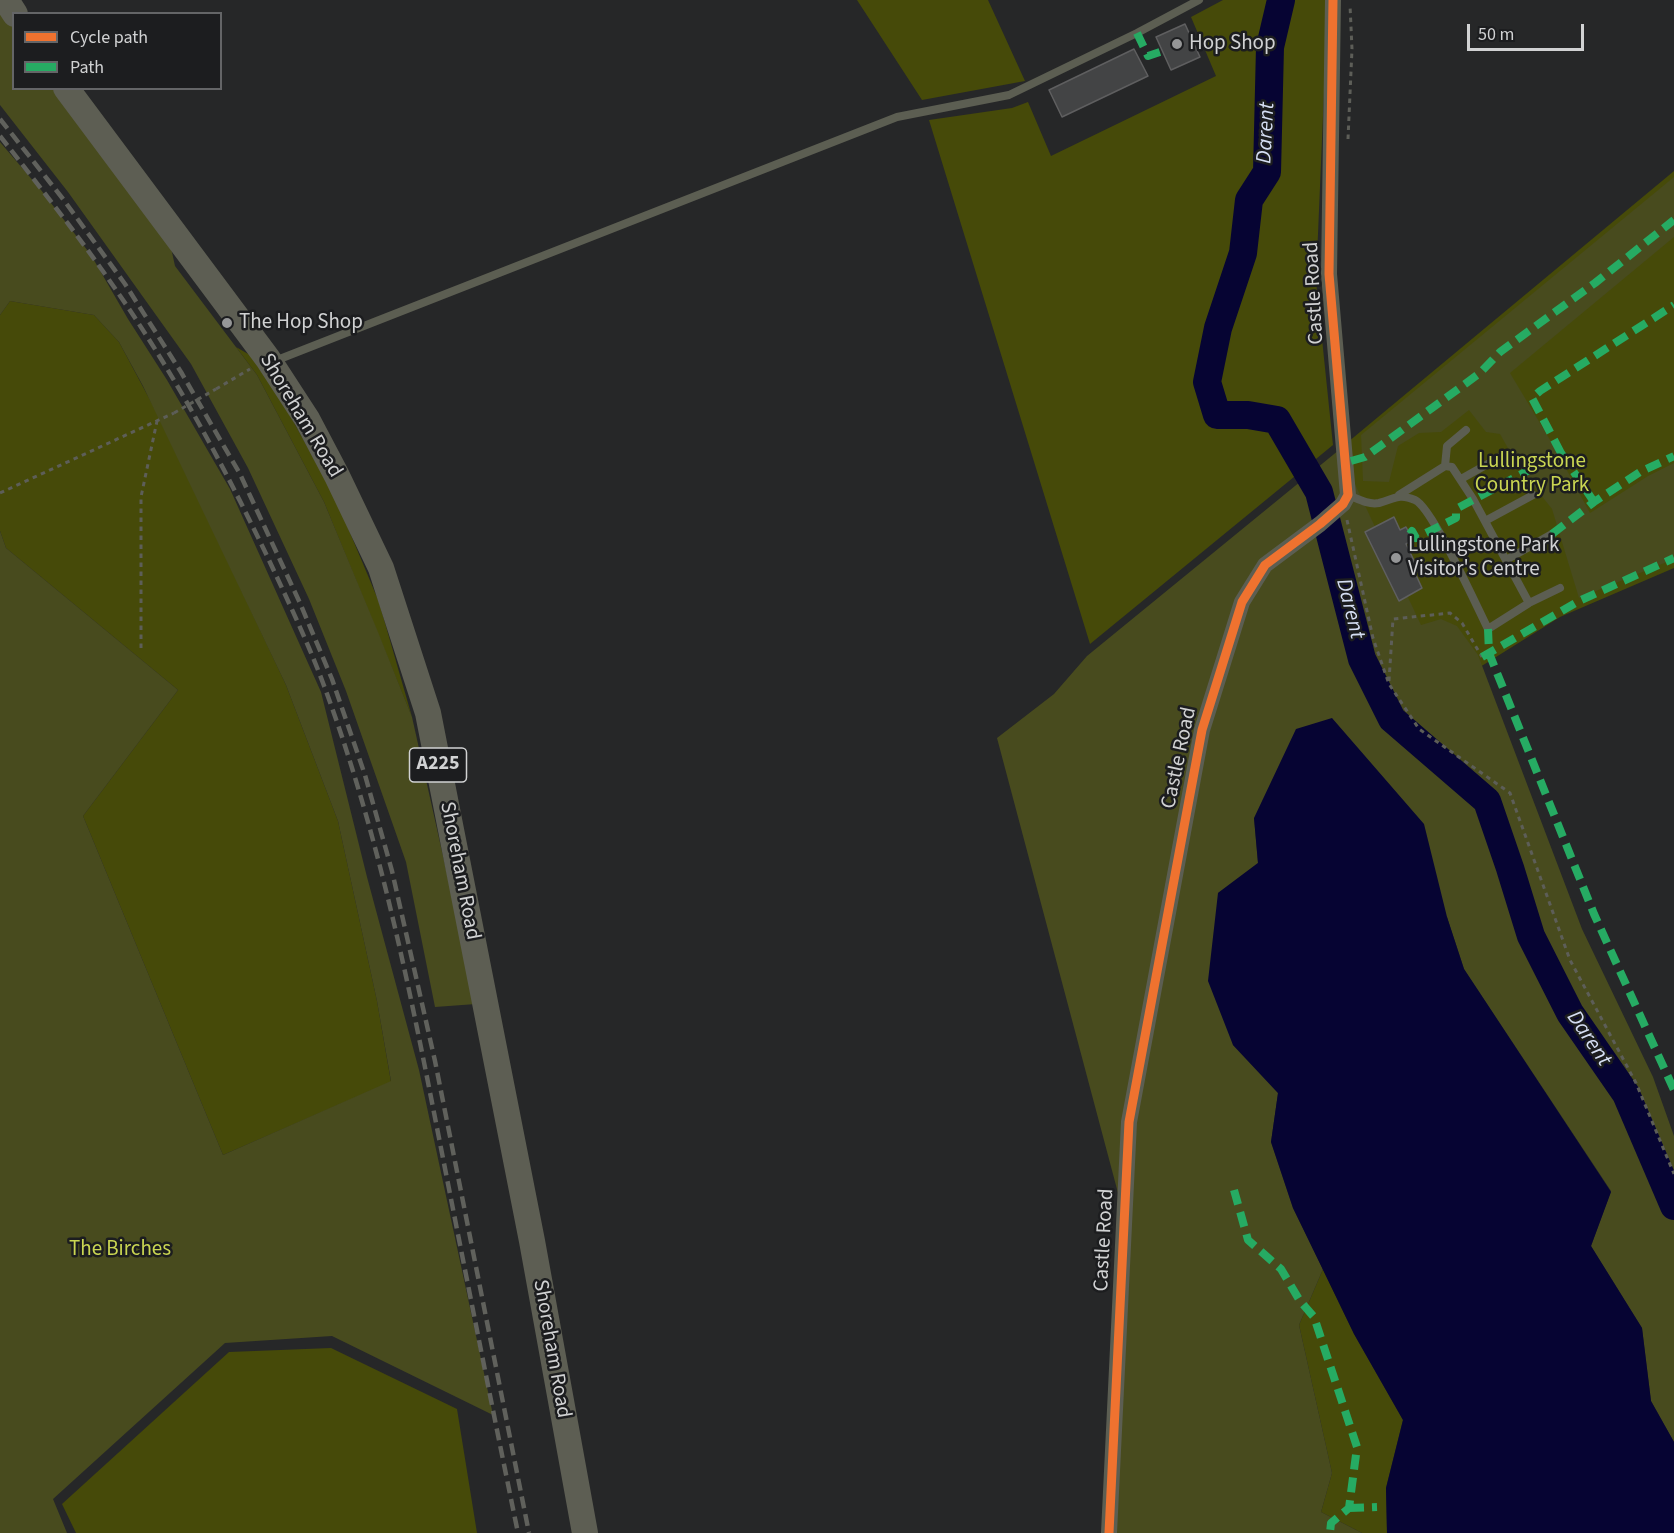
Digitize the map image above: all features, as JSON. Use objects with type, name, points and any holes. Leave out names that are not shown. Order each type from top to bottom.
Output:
[{"type":"main road","name":"Shoreham Road","points":[[67,90],[269,361],[307,419],[381,568],[428,713],[532,1241],[585,1533]]},
{"type":"street","name":"Castle Road","points":[[1109,1533],[1129,1122],[1202,729],[1242,602],[1264,566],[1320,524],[1340,504],[1329,274],[1333,0]]},
{"type":"lane","points":[[269,361],[897,117],[1009,95],[1199,0]]},
{"type":"lane","points":[[1445,466],[1447,446],[1466,430]]},
{"type":"lane","points":[[1461,479],[1502,456]]},
{"type":"lane","points":[[1340,504],[1378,503],[1399,495],[1445,466],[1452,467],[1485,521],[1529,603]]},
{"type":"lane","points":[[1399,495],[1418,501],[1436,527],[1488,629],[1529,603],[1560,588]]},
{"type":"lane","points":[[1485,521],[1533,495]]},
{"type":"lane","points":[[1506,560],[1552,534]]},
{"type":"path","points":[[1348,140],[1352,49],[1350,0]]},
{"type":"path","points":[[0,493],[157,421],[269,361]]},
{"type":"path","points":[[141,648],[141,497],[157,421]]},
{"type":"path","points":[[1340,504],[1346,512],[1373,638],[1389,684],[1419,729],[1510,793],[1570,960],[1636,1083],[1674,1174]]},
{"type":"path","points":[[1389,684],[1393,619],[1450,613],[1462,623],[1482,657]]},
{"type":"green space","points":[[857,0],[988,0],[1025,81],[922,100]]},
{"type":"green space","points":[[1223,0],[1325,0],[1326,45],[1316,281],[1333,445],[1090,644],[929,120],[1012,108],[1028,102],[1051,156],[1216,76],[1191,17]]},
{"type":"green space","points":[[0,8],[12,26],[12,90],[55,90],[170,243],[175,266],[257,375],[324,502],[412,717],[476,1004],[435,1007],[406,862],[346,691],[309,599],[248,468],[191,364],[68,192],[0,105]]},
{"type":"green space","name":"The Birches","points":[[0,142],[41,190],[91,255],[167,380],[230,489],[321,692],[367,877],[419,1070],[493,1415],[332,1336],[225,1343],[53,1499],[67,1533],[0,1533],[0,531],[6,548],[178,690],[83,816],[223,1155],[391,1081],[377,1001],[338,821],[286,685],[143,386],[119,342],[94,315],[10,301],[0,315]]},
{"type":"green space","name":"Lullingstone Country Park","points":[[1674,171],[1674,568],[1560,617],[1456,682],[1412,630],[1350,504],[1348,442]]},
{"type":"green space","points":[[1674,177],[1674,237],[1510,373],[1590,513],[1648,476],[1674,463],[1674,559],[1579,598],[1552,509],[1518,466],[1500,434],[1486,432],[1469,410],[1441,432],[1419,433],[1398,446],[1389,482],[1363,481],[1361,435]]},
{"type":"green space","points":[[10,301],[94,315],[119,342],[165,428],[286,685],[338,821],[377,1001],[391,1082],[223,1155],[83,816],[178,690],[6,548],[0,531],[0,315]]},
{"type":"green space","points":[[236,347],[257,359],[335,497],[379,602],[412,717],[324,502],[257,375]]},
{"type":"green space","points":[[1339,450],[1421,625],[1441,619],[1457,626],[1478,655],[1582,929],[1653,1077],[1674,1136],[1674,1442],[1651,1401],[1642,1328],[1591,1246],[1611,1191],[1464,969],[1447,917],[1254,818],[1258,863],[1218,893],[1233,1045],[1278,1093],[1271,1142],[1293,1208],[1323,1269],[1299,1325],[1332,1473],[1321,1512],[1362,1533],[1111,1533],[1126,1223],[997,738],[1054,694],[1087,656]]},
{"type":"green space","points":[[1323,1269],[1354,1334],[1403,1420],[1386,1488],[1387,1533],[1362,1533],[1321,1512],[1332,1473],[1299,1325]]},
{"type":"green space","points":[[331,1348],[457,1409],[477,1533],[76,1533],[62,1504],[229,1352]]},
{"type":"shaded area","points":[[1332,718],[1424,824],[1447,917],[1464,969],[1611,1192],[1591,1246],[1642,1328],[1651,1401],[1674,1442],[1674,1533],[1387,1533],[1386,1488],[1403,1420],[1354,1334],[1293,1208],[1271,1142],[1278,1093],[1233,1045],[1208,981],[1218,893],[1258,863],[1254,818],[1296,729]]},
{"type":"building","name":"Hop Shop","points":[[1185,24],[1200,57],[1171,70],[1156,37]]},
{"type":"building","points":[[1134,49],[1148,76],[1062,117],[1049,90]]},
{"type":"building","name":"Lullingstone Park Visitor's Centre","points":[[1394,517],[1400,530],[1406,527],[1413,540],[1406,544],[1419,571],[1415,573],[1422,588],[1399,601],[1365,532]]},
{"type":"waterway","name":"Darent","points":[[1281,0],[1270,47],[1267,172],[1249,200],[1243,253],[1218,328],[1207,382],[1217,415],[1248,415],[1277,420],[1319,492],[1362,659],[1392,719],[1487,801],[1531,936],[1570,1013],[1626,1094],[1674,1206]]},
{"type":"railway","points":[[0,119],[63,199],[125,284],[181,372],[240,474],[300,603],[332,679],[365,775],[392,871],[435,1061],[529,1533]]},
{"type":"railway","points":[[0,136],[100,268],[157,352],[251,523],[297,620],[323,683],[360,795],[404,966],[518,1533]]},
{"type":"marked path","points":[[1137,33],[1148,56],[1163,51]]},
{"type":"marked path","points":[[1351,461],[1365,457],[1480,373],[1500,352],[1595,283],[1674,220]]},
{"type":"marked path","points":[[1561,453],[1532,398],[1674,305]]},
{"type":"marked path","points":[[1410,534],[1412,531],[1416,538],[1456,518],[1456,509],[1561,453],[1594,502]]},
{"type":"marked path","points":[[1552,534],[1594,502],[1640,472],[1674,456]]},
{"type":"marked path","points":[[1482,657],[1579,601],[1674,558]]},
{"type":"marked path","points":[[1488,629],[1489,653],[1594,914],[1674,1090]]},
{"type":"marked path","points":[[1234,1190],[1248,1240],[1281,1269],[1300,1301],[1314,1317],[1357,1447],[1349,1508],[1331,1523],[1330,1533]]},
{"type":"marked path","points":[[1349,1508],[1377,1507]]},
{"type":"cycle path","points":[[1109,1533],[1129,1122],[1202,730],[1242,602],[1265,565],[1320,524],[1343,504],[1348,495],[1329,274],[1333,0]]},
{"type":"place","name":"Hop Shop","points":[[1177,44]]},
{"type":"place","name":"The Hop Shop","points":[[227,323]]},
{"type":"place","name":"Lullingstone Park Visitor's Centre","points":[[1396,558]]}]
